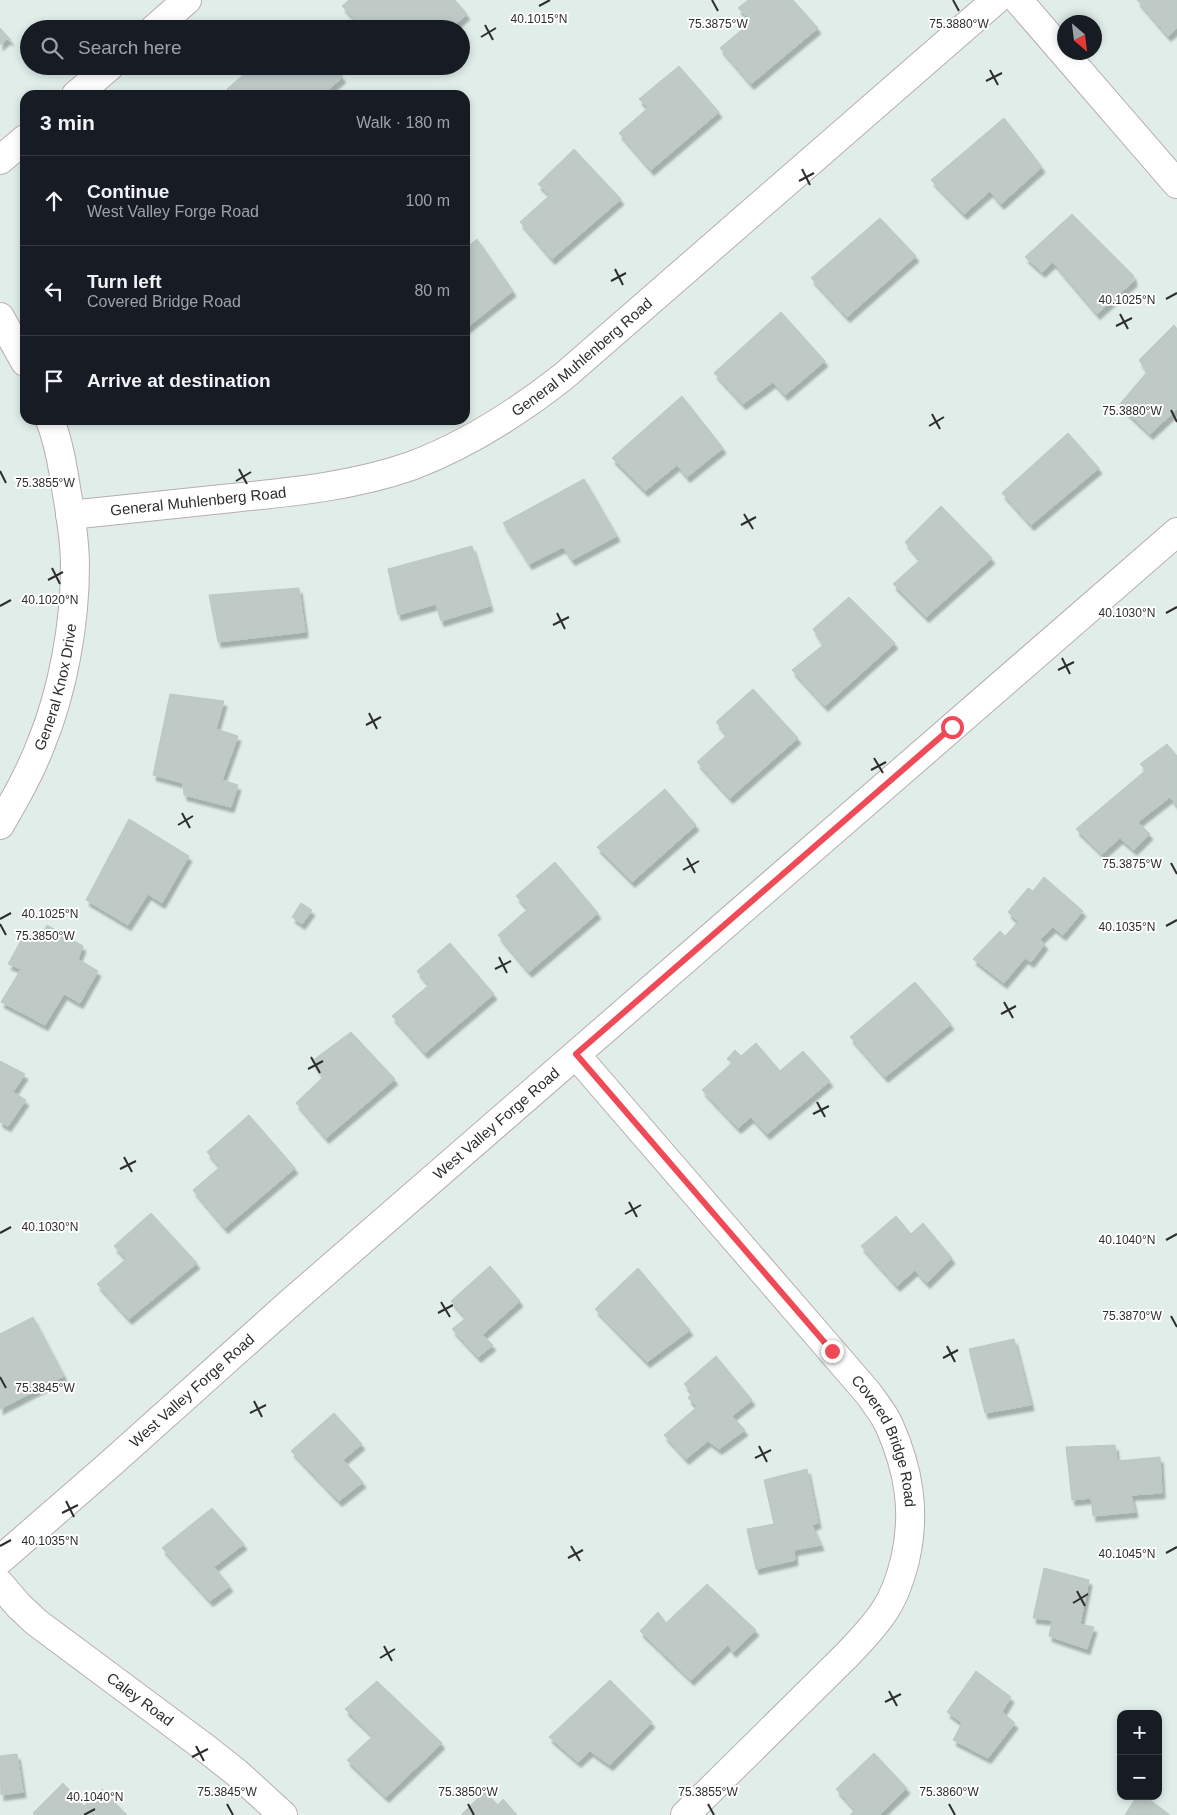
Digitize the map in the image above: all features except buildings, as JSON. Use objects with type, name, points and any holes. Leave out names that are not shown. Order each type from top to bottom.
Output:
[{"type":"street","points":[[164,20],[187,0]]},
{"type":"street","name":"General Muhlenberg Road","points":[[70,515],[283,493],[368,478],[411,466],[453,448],[492,427],[529,404],[564,376],[996,0]]},
{"type":"street","points":[[1018,0],[1177,184]]},
{"type":"street","points":[[82,90],[99,75]]},
{"type":"street","points":[[0,160],[20,143]]},
{"type":"street","points":[[0,318],[20,353]]},
{"type":"street","name":"General Knox Drive","points":[[0,825],[24,784],[42,743],[56,699],[66,653],[72,610],[75,565],[70,515],[63,470],[51,425]]},
{"type":"street","name":"West Valley Forge Road","points":[[0,1560],[290,1303],[1177,532]]},
{"type":"street","name":"Covered Bridge Road","points":[[576,1054],[868,1393],[888,1424],[903,1461],[911,1498],[910,1536],[901,1575],[886,1608],[864,1637],[848,1654],[685,1815]]},
{"type":"street","name":"Caley Road","points":[[0,1584],[36,1622],[238,1773],[283,1815]]},
{"type":"route","points":[[832,1351],[576,1054],[952,727]]}]
